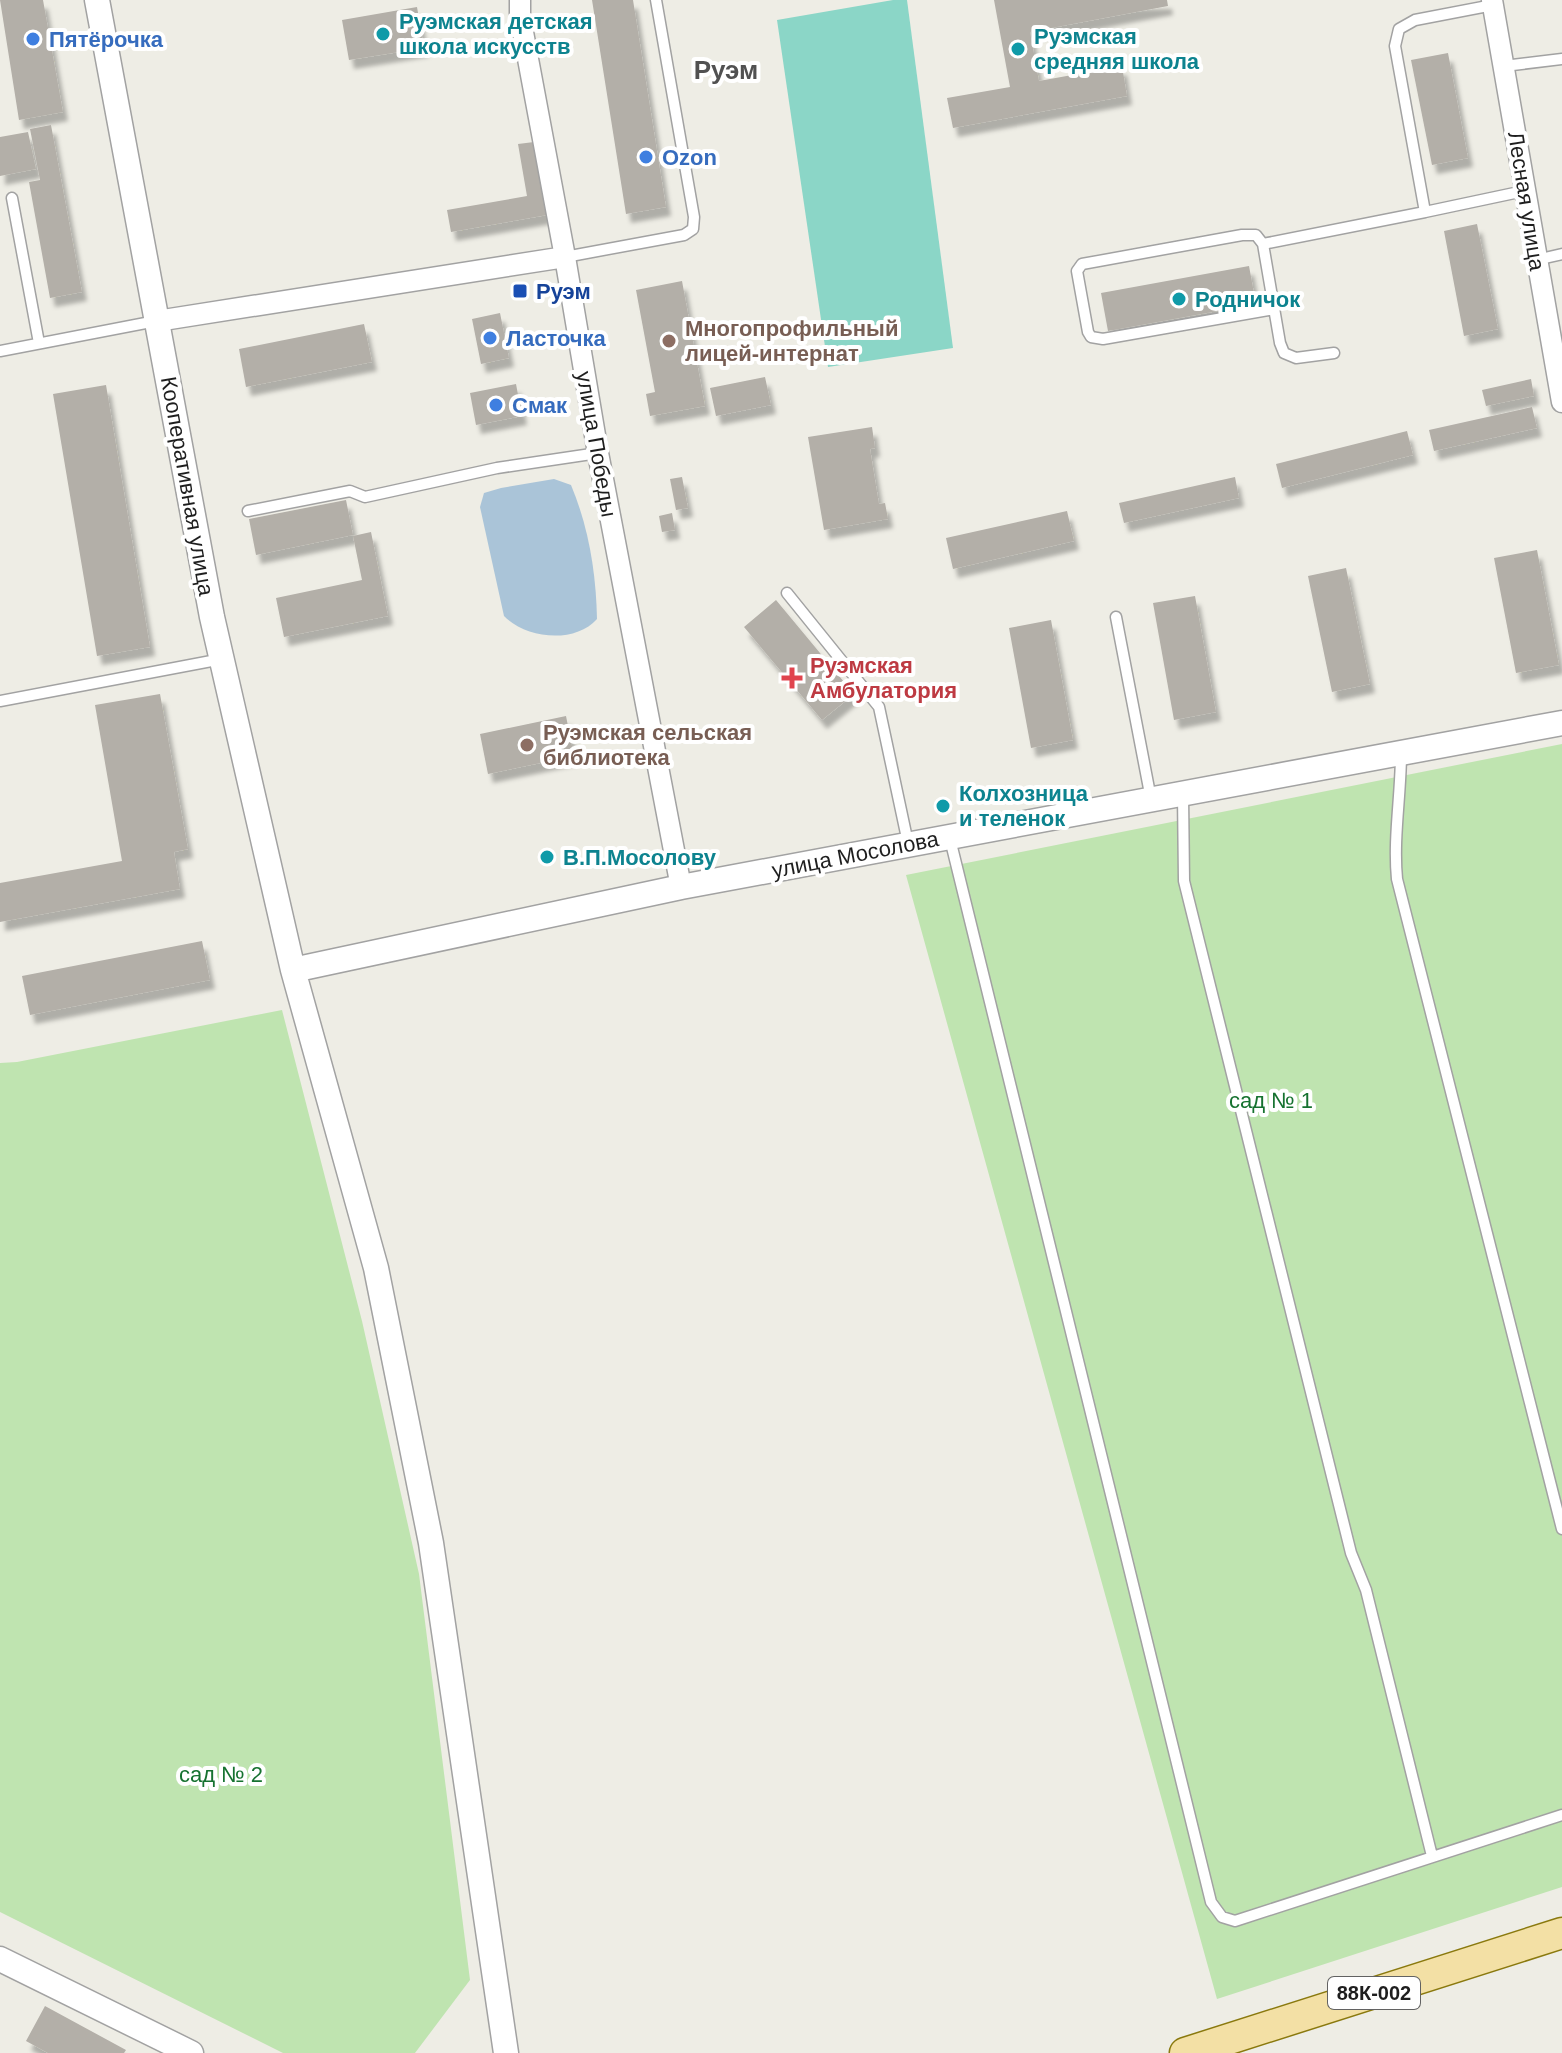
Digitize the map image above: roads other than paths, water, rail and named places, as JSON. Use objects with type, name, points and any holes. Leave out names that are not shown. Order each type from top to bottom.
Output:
[{"type":"main road","name":"88К-002","points":[[1185,2053],[1562,1933]]},
{"type":"street","name":"Кооперативная улица","points":[[97,0],[222,659],[293,970],[376,1268],[428,1529],[506,2053]]},
{"type":"street","name":"улица Победы","points":[[520,0],[520,16],[598,453],[681,887]]},
{"type":"street","name":"Лесная улица","points":[[1493,3],[1562,402]]},
{"type":"street","points":[[157,321],[565,257]]},
{"type":"street","name":"улица Мосолова","points":[[293,970],[681,887],[1562,723]]},
{"type":"street","points":[[0,1959],[191,2053]]},
{"type":"street","points":[[485,2053],[502,2027]]},
{"type":"lane","points":[[565,257],[684,235],[693,229],[694,217],[656,0]]},
{"type":"lane","points":[[1425,212],[1395,46],[1399,29],[1415,20],[1493,3]]},
{"type":"lane","points":[[1504,66],[1562,59]]},
{"type":"lane","points":[[1263,244],[1524,191]]},
{"type":"lane","points":[[12,198],[39,343]]},
{"type":"lane","points":[[1274,309],[1103,339],[1091,337],[1077,271],[1082,264],[1256,235],[1263,244],[1284,353],[1296,358],[1334,353]]},
{"type":"lane","points":[[1536,260],[1562,254]]},
{"type":"lane","points":[[0,351],[157,321]]},
{"type":"lane","points":[[248,511],[350,491],[365,497],[497,468],[598,453]]},
{"type":"lane","points":[[787,593],[879,707],[909,844]]},
{"type":"lane","points":[[1116,617],[1151,799]]},
{"type":"lane","points":[[0,701],[222,659]]},
{"type":"lane","points":[[1401,753],[1395,857],[1397,879],[1562,1529]]},
{"type":"lane","points":[[1183,793],[1184,881],[1351,1553],[1366,1590],[1432,1856]]},
{"type":"lane","points":[[950,837],[1211,1902],[1222,1917],[1235,1921],[1562,1815]]},
{"type":"place","name":"Руэмская детская школа искусств","points":[[383,34]]},
{"type":"place","name":"Пятёрочка","points":[[33,39]]},
{"type":"place","name":"Руэмская средняя школа","points":[[1018,49]]},
{"type":"place","name":"Ozon","points":[[646,157]]},
{"type":"place","name":"Руэм","points":[[520,291]]},
{"type":"place","name":"Родничок","points":[[1179,299]]},
{"type":"place","name":"Ласточка","points":[[490,338]]},
{"type":"place","name":"Многопрофильный лицей-интернат","points":[[669,341]]},
{"type":"place","name":"Смак","points":[[496,405]]},
{"type":"place","name":"Руэмская Амбулатория","points":[[792,678]]},
{"type":"place","name":"Руэмская сельская библиотека","points":[[527,745]]},
{"type":"place","name":"Колхозница и теленок","points":[[943,806]]},
{"type":"place","name":"В.П.Мосолову","points":[[547,857]]},
{"type":"district","name":"Руэм","points":[[726,70]]},
{"type":"park label","name":"сад № 1","points":[[1271,1100]]},
{"type":"park label","name":"сад № 2","points":[[221,1774]]}]
